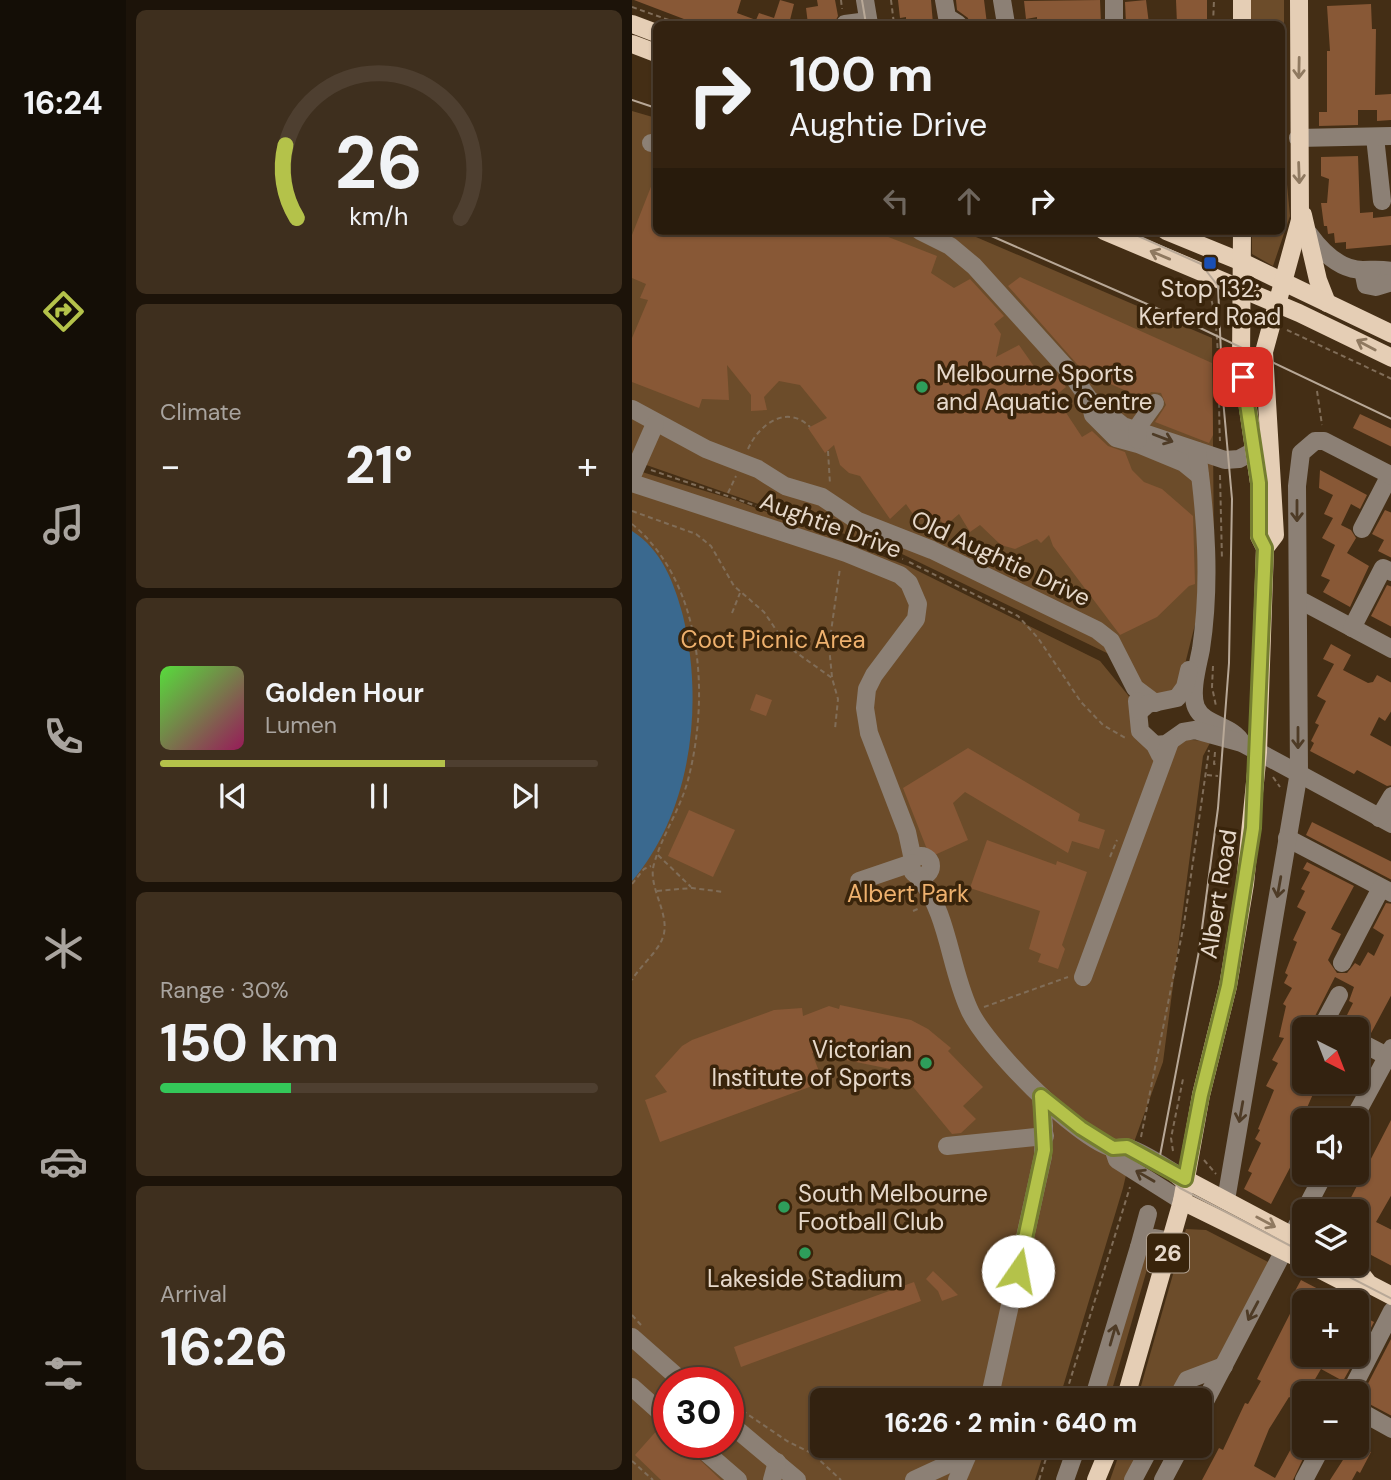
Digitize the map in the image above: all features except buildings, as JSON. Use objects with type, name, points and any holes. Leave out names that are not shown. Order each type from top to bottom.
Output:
[{"type":"main road","points":[[1242,0],[1242,21]]},
{"type":"main road","name":"26","points":[[1283,282],[1298,233],[1300,209],[1299,0]]},
{"type":"main road","points":[[632,24],[653,32]]},
{"type":"main road","points":[[632,44],[653,52]]},
{"type":"main road","points":[[1300,209],[1309,234],[1318,280],[1327,303]]},
{"type":"main road","points":[[1113,235],[1341,332],[1391,358]]},
{"type":"main road","points":[[1176,235],[1242,262],[1391,334]]},
{"type":"main road","name":"26","points":[[1242,235],[1242,262]]},
{"type":"main road","name":"Albert Road","points":[[1128,1388],[1182,1201],[1201,1095],[1230,975],[1253,828],[1265,548],[1259,536],[1259,483],[1241,361],[1242,262]]},
{"type":"main road","name":"Albert Road","points":[[1265,548],[1275,535],[1264,352],[1283,282]]},
{"type":"main road","points":[[1185,1179],[1226,1200],[1292,1241]]},
{"type":"main road","points":[[1182,1201],[1292,1242]]},
{"type":"main road","points":[[1334,1276],[1350,1284],[1369,1284]]},
{"type":"main road","points":[[1363,1276],[1369,1284],[1391,1296]]},
{"type":"main road","points":[[1096,1480],[1105,1458]]},
{"type":"street","points":[[865,0],[868,21]]},
{"type":"street","points":[[944,0],[947,17],[953,21]]},
{"type":"street","points":[[1002,0],[1006,21]]},
{"type":"street","points":[[1114,0],[1114,21]]},
{"type":"street","points":[[1298,138],[1383,137],[1382,201]]},
{"type":"street","points":[[1309,234],[1334,260],[1357,270],[1391,271]]},
{"type":"street","points":[[928,235],[950,246],[974,266],[1070,371],[1089,399],[1123,426],[1184,463],[1200,476]]},
{"type":"street","points":[[1372,270],[1364,275],[1366,285],[1376,287],[1391,282]]},
{"type":"street","points":[[1138,436],[1155,403]]},
{"type":"street","name":"Old Aughtie Drive","points":[[634,410],[655,424],[741,464],[758,469],[785,486],[827,492],[858,521],[932,550],[1106,636],[1147,707],[1138,726],[1158,743]]},
{"type":"street","points":[[632,476],[655,424]]},
{"type":"street","points":[[1138,436],[1231,460],[1254,452]]},
{"type":"street","points":[[1226,1200],[1299,772],[1297,486],[1301,453],[1316,443],[1390,476],[1362,529]]},
{"type":"street","points":[[1197,451],[1208,554],[1196,706],[1202,715],[1239,737],[1242,743]]},
{"type":"street","name":"Aughtie Drive","points":[[632,483],[846,553],[900,575],[909,583],[918,604],[916,619],[874,674],[866,689],[865,708],[869,733],[933,896],[971,1014],[985,1038],[1041,1096],[1081,1128],[1113,1148],[1127,1147],[1185,1179]]},
{"type":"street","points":[[1352,628],[1383,568],[1391,572]]},
{"type":"street","points":[[1298,598],[1391,649]]},
{"type":"street","points":[[1147,707],[1172,701],[1183,691],[1203,620]]},
{"type":"street","points":[[1076,977],[1162,762],[1158,743],[1195,730],[1242,743],[1385,821],[1391,796]]},
{"type":"street","points":[[1287,838],[1386,890],[1342,963]]},
{"type":"street","points":[[860,881],[889,870],[919,866]]},
{"type":"street","points":[[1327,1017],[1339,995]]},
{"type":"street","points":[[1362,1108],[1385,1077],[1389,1052],[1369,1045]]},
{"type":"street","points":[[992,1388],[1041,1166],[1045,1136],[1041,1096]]},
{"type":"street","points":[[947,1146],[1045,1136]]},
{"type":"street","name":"Aughtie Drive","points":[[1113,1148],[1117,1160],[1182,1201]]},
{"type":"street","points":[[1097,1388],[1148,1214]]},
{"type":"street","points":[[1139,1247],[1155,1238],[1171,1241]]},
{"type":"street","points":[[1212,1388],[1292,1244]]},
{"type":"street","points":[[1356,1381],[1391,1311]]},
{"type":"street","points":[[632,1337],[666,1367]]},
{"type":"street","points":[[1183,1388],[1187,1380],[1224,1366]]},
{"type":"street","points":[[632,1387],[653,1405]]},
{"type":"street","points":[[1369,1416],[1391,1429]]},
{"type":"street","points":[[744,1439],[775,1471],[797,1480]]},
{"type":"street","points":[[713,1458],[738,1480]]},
{"type":"street","points":[[914,1480],[955,1458]]},
{"type":"street","points":[[956,1480],[966,1458]]},
{"type":"street","points":[[1065,1480],[1073,1458]]},
{"type":"street","points":[[1133,1480],[1145,1458]]},
{"type":"street","points":[[1163,1480],[1175,1458]]},
{"type":"street","points":[[1304,1480],[1316,1458]]},
{"type":"path","points":[[891,0],[894,21]]},
{"type":"path","points":[[1214,0],[1214,21]]},
{"type":"path","points":[[632,7],[672,21]]},
{"type":"path","points":[[1286,329],[1391,379]]},
{"type":"path","points":[[1316,443],[1317,391]]},
{"type":"path","points":[[728,494],[753,439],[771,420],[796,418],[810,427]]},
{"type":"path","points":[[827,492],[828,451]]},
{"type":"path","points":[[632,511],[704,539],[740,592],[764,612],[792,650],[832,678]]},
{"type":"path","points":[[632,524],[653,542],[672,570],[688,615],[696,659],[698,700],[694,748],[681,800],[653,866],[664,928],[663,938],[632,980]]},
{"type":"path","points":[[989,571],[1001,550]]},
{"type":"path","points":[[835,729],[838,699],[832,678],[829,646],[834,597],[842,562]]},
{"type":"path","points":[[732,613],[740,592]]},
{"type":"path","points":[[976,596],[1018,616],[1038,638],[1081,702],[1103,725],[1130,741],[1158,743]]},
{"type":"path","points":[[1216,748],[1214,764],[1219,764]]},
{"type":"path","points":[[1205,775],[1218,776]]},
{"type":"path","points":[[1108,865],[1116,840],[1130,843]]},
{"type":"path","points":[[658,855],[692,888]]},
{"type":"path","points":[[632,884],[644,869],[653,866]]},
{"type":"path","points":[[656,891],[692,888],[724,892]]},
{"type":"path","points":[[971,1014],[1076,977]]},
{"type":"path","points":[[1173,1151],[1171,1138],[1183,1079]]},
{"type":"path","points":[[1068,1388],[1135,1170]]},
{"type":"path","points":[[744,1412],[787,1441],[813,1454],[841,1480]]},
{"type":"path","points":[[1039,1480],[1046,1458]]},
{"type":"path","points":[[632,1461],[654,1480]]},
{"type":"green space","points":[[1250,0],[1284,0],[1284,21],[1250,21]]},
{"type":"green space","name":"Melbourne Sports and Aquatic Centre","points":[[632,111],[653,117],[653,235],[971,235],[1212,338],[1214,549],[1181,680],[1173,693],[1152,695],[1111,655],[902,554],[632,460]]},
{"type":"green space","points":[[1285,163],[1290,216],[1285,231]]},
{"type":"green space","points":[[1252,235],[1284,235],[1273,266],[1252,254]]},
{"type":"green space","name":"Albert Park","points":[[632,469],[735,500],[908,566],[1100,661],[1132,700],[1137,737],[1211,741],[1203,756],[1163,1062],[1133,1145],[1123,1188],[1063,1388],[810,1388],[810,1458],[1042,1458],[1035,1480],[632,1480]]},
{"type":"green space","points":[[1186,1229],[1206,1230],[1272,1264],[1219,1362],[1186,1388],[1140,1388]]},
{"type":"green space","points":[[1155,1242],[1112,1388],[1102,1388],[1141,1254]]},
{"type":"green space","points":[[1118,1458],[1141,1458],[1129,1480],[1110,1480]]},
{"type":"water","points":[[632,531],[651,548],[665,568],[683,616],[689,650],[692,720],[680,790],[652,853],[632,881]]},
{"type":"tram line","points":[[862,0],[866,21]]},
{"type":"tram line","points":[[632,100],[653,107]]},
{"type":"tram line","points":[[989,235],[1179,318],[1392,419]]},
{"type":"tram line","points":[[1136,235],[1201,264],[1218,286],[1223,399],[1232,499],[1229,663],[1218,808],[1199,951],[1159,1161],[1168,1178],[1180,1188],[1292,1247]]},
{"type":"tram line","points":[[1347,1276],[1392,1299]]},
{"type":"place","name":"Stop 132: Kerferd Road","points":[[1210,263]]},
{"type":"place","name":"Melbourne Sports and Aquatic Centre","points":[[922,387]]},
{"type":"place","name":"Victorian Institute of Sports","points":[[926,1063]]},
{"type":"place","name":"South Melbourne Football Club","points":[[784,1207]]},
{"type":"place","name":"Lakeside Stadium","points":[[805,1253]]},
{"type":"route","points":[[1018,1271],[1044,1150],[1041,1096],[1081,1128],[1113,1148],[1127,1147],[1185,1179],[1201,1095],[1214,1053],[1228,986],[1254,817],[1265,548],[1259,536],[1259,483],[1243,377]]},
{"type":"park label","name":"Coot Picnic Area","points":[[773,639]]}]
